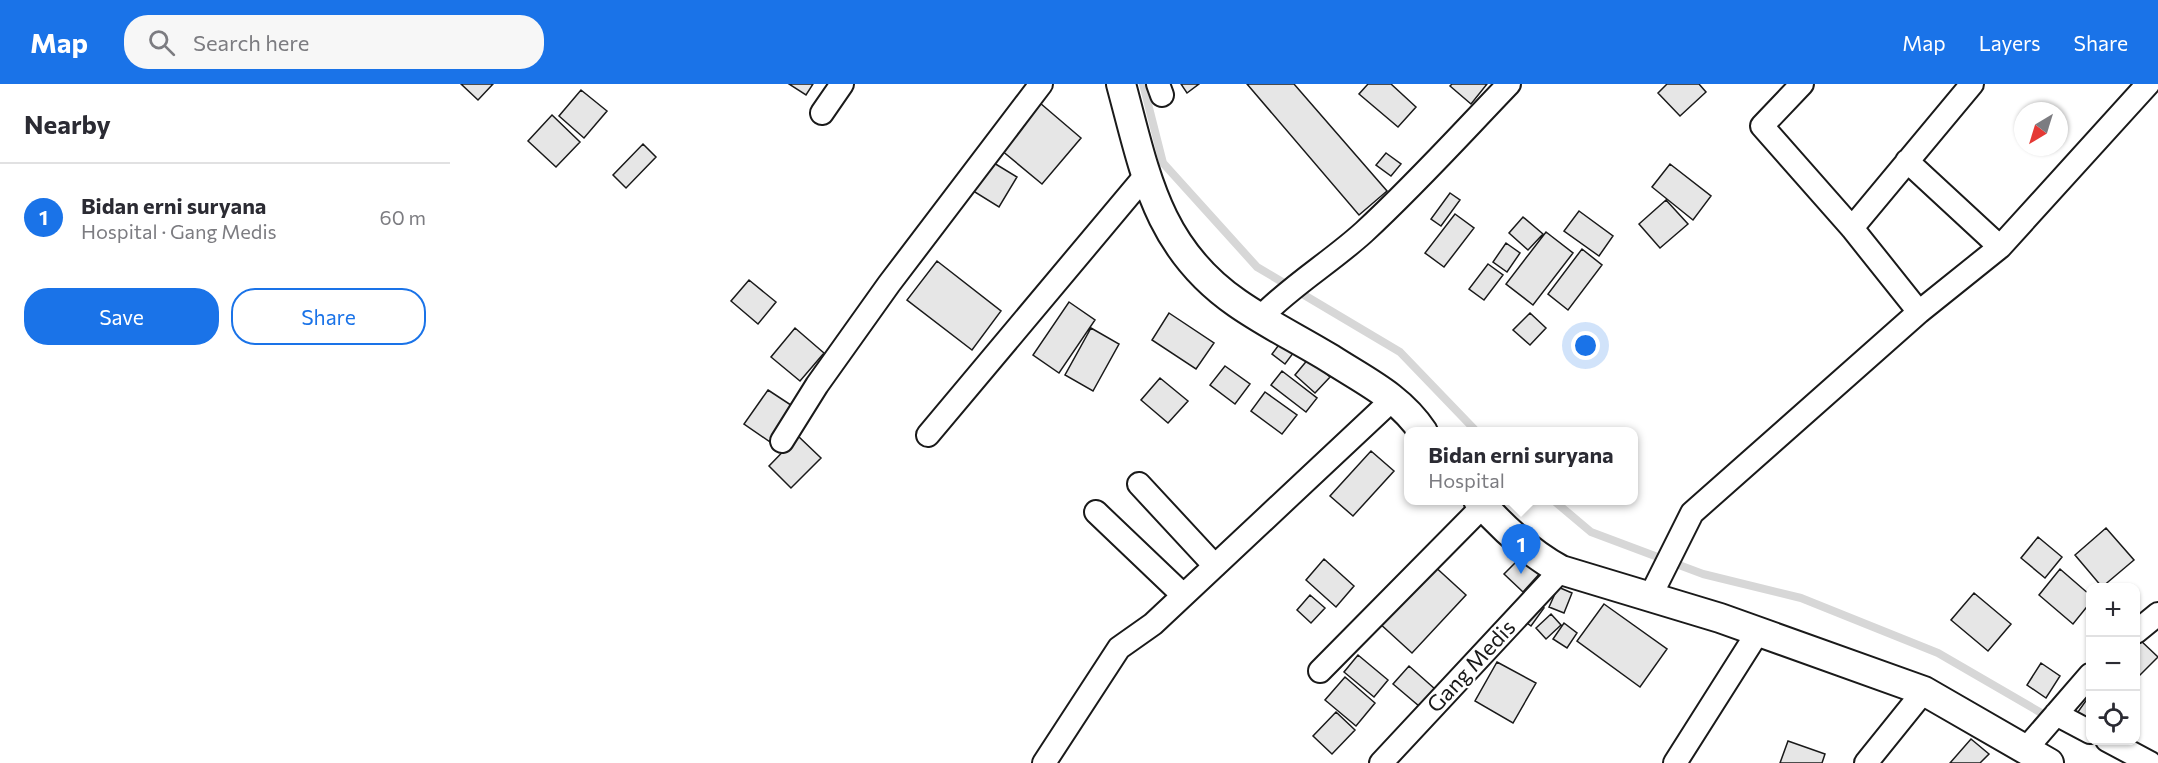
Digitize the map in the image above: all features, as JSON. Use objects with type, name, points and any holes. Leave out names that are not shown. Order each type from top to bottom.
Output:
[{"type":"street","points":[[822,113],[842,84]]},
{"type":"street","points":[[782,441],[889,284],[1041,84]]},
{"type":"street","points":[[1121,84],[1134,141],[1146,175],[1168,231],[1189,260],[1237,303],[1267,310],[1380,387],[1418,427]]},
{"type":"street","points":[[1267,310],[1362,234],[1437,163],[1509,84]]},
{"type":"street","points":[[1802,84],[1762,126],[1852,228],[1919,312]]},
{"type":"street","points":[[1852,228],[1972,84]]},
{"type":"street","points":[[1650,597],[1692,513],[1919,312],[2000,247],[2148,84]]},
{"type":"street","points":[[1907,161],[2000,247]]},
{"type":"street","points":[[928,435],[1146,175]]},
{"type":"street","points":[[1044,763],[1119,648],[1153,624],[1393,399]]},
{"type":"street","points":[[1139,484],[1215,566]]},
{"type":"street","points":[[1320,671],[1478,505]]},
{"type":"street","points":[[1482,505],[1504,528],[1545,561],[1561,570],[1758,632],[1924,691],[2037,750],[2055,716],[2086,681]]},
{"type":"street","points":[[1096,512],[1183,595]]},
{"type":"street","name":"Gang Medis","points":[[1381,763],[1561,570]]},
{"type":"street","points":[[2140,629],[2158,614]]},
{"type":"street","points":[[1675,763],[1758,632]]},
{"type":"street","points":[[1866,763],[1924,691]]},
{"type":"street","points":[[2055,716],[2086,730]]},
{"type":"street","points":[[2115,745],[2150,763]]},
{"type":"building","points":[[461,84],[493,84],[478,100]]},
{"type":"building","points":[[789,84],[813,84],[806,95]]},
{"type":"building","points":[[1181,84],[1199,84],[1187,93]]},
{"type":"building","points":[[1247,84],[1294,84],[1387,191],[1359,215]]},
{"type":"building","points":[[1368,84],[1391,84],[1416,107],[1398,127],[1359,94]]},
{"type":"building","points":[[1452,84],[1487,84],[1471,104],[1450,86]]},
{"type":"building","points":[[1667,84],[1699,84],[1706,92],[1680,116],[1658,93]]},
{"type":"building","points":[[581,90],[607,111],[584,138],[559,116]]},
{"type":"building","points":[[1040,103],[1081,138],[1042,184],[1001,150]]},
{"type":"building","points":[[552,115],[580,142],[556,167],[528,141]]},
{"type":"building","points":[[643,144],[656,157],[626,188],[613,175]]},
{"type":"building","points":[[1386,153],[1401,164],[1391,176],[1376,165]]},
{"type":"building","points":[[989,160],[1017,177],[999,207],[970,189]]},
{"type":"building","points":[[1670,164],[1711,196],[1693,220],[1652,187]]},
{"type":"building","points":[[1450,193],[1460,200],[1441,226],[1431,219]]},
{"type":"building","points":[[1666,200],[1688,224],[1660,248],[1639,224]]},
{"type":"building","points":[[1579,211],[1613,236],[1599,256],[1564,231]]},
{"type":"building","points":[[1455,214],[1474,228],[1444,267],[1425,253]]},
{"type":"building","points":[[1523,217],[1543,234],[1528,250],[1509,233]]},
{"type":"building","points":[[1546,232],[1573,253],[1533,305],[1506,284]]},
{"type":"building","points":[[1506,243],[1520,253],[1507,272],[1493,262]]},
{"type":"building","points":[[1582,249],[1602,265],[1568,310],[1548,294]]},
{"type":"building","points":[[937,261],[1001,311],[972,350],[907,300]]},
{"type":"building","points":[[1488,264],[1503,275],[1484,300],[1469,289]]},
{"type":"building","points":[[749,280],[776,302],[758,324],[731,301]]},
{"type":"building","points":[[1069,302],[1095,320],[1059,373],[1033,355]]},
{"type":"building","points":[[1169,313],[1214,343],[1196,369],[1152,340]]},
{"type":"building","points":[[1530,313],[1546,328],[1530,345],[1513,330]]},
{"type":"building","points":[[795,328],[824,353],[800,381],[771,357]]},
{"type":"building","points":[[1091,328],[1119,344],[1093,391],[1065,375]]},
{"type":"building","points":[[1284,338],[1297,348],[1285,364],[1272,354]]},
{"type":"building","points":[[1309,358],[1330,377],[1315,393],[1295,375]]},
{"type":"building","points":[[1225,366],[1250,384],[1235,404],[1210,385]]},
{"type":"building","points":[[1282,371],[1317,398],[1306,412],[1271,385]]},
{"type":"building","points":[[1160,378],[1188,401],[1168,423],[1141,400]]},
{"type":"building","points":[[768,390],[797,409],[773,444],[744,424]]},
{"type":"building","points":[[1265,392],[1297,415],[1282,434],[1251,411]]},
{"type":"building","points":[[798,436],[821,458],[791,488],[769,466]]},
{"type":"building","points":[[1371,451],[1394,471],[1353,516],[1330,496]]},
{"type":"building","points":[[2106,528],[2134,560],[2107,583],[2099,583],[2075,555]]},
{"type":"building","points":[[2038,537],[2062,557],[2045,578],[2021,558]]},
{"type":"building","points":[[1524,554],[1542,571],[1523,592],[1504,574]]},
{"type":"building","points":[[1324,559],[1354,586],[1336,607],[1306,580]]},
{"type":"building","points":[[1432,564],[1466,595],[1412,653],[1378,622]]},
{"type":"building","points":[[2060,569],[2086,592],[2086,608],[2073,624],[2039,595]]},
{"type":"building","points":[[1558,587],[1572,593],[1564,613],[1549,607]]},
{"type":"building","points":[[1974,593],[2011,624],[1988,651],[1951,620]]},
{"type":"building","points":[[1310,595],[1325,608],[1311,623],[1297,610]]},
{"type":"building","points":[[1534,600],[1544,608],[1531,626],[1520,618]]},
{"type":"building","points":[[1604,604],[1667,649],[1640,687],[1577,641]]},
{"type":"building","points":[[1551,614],[1561,625],[1546,639],[1536,628]]},
{"type":"building","points":[[1564,623],[1577,633],[1567,648],[1553,639]]},
{"type":"building","points":[[2140,640],[2158,657],[2140,675]]},
{"type":"building","points":[[1358,655],[1388,680],[1374,697],[1344,672]]},
{"type":"building","points":[[1497,662],[1536,683],[1513,723],[1475,701]]},
{"type":"building","points":[[2041,663],[2060,676],[2046,698],[2027,685]]},
{"type":"building","points":[[1409,666],[1435,689],[1419,706],[1393,684]]},
{"type":"building","points":[[1345,677],[1375,703],[1356,726],[1325,700]]},
{"type":"building","points":[[2086,701],[2086,724],[2075,716]]},
{"type":"building","points":[[1336,712],[1355,730],[1332,754],[1313,736]]},
{"type":"building","points":[[1971,739],[1989,754],[1980,763],[1950,763]]},
{"type":"building","points":[[1788,741],[1825,754],[1822,763],[1780,763]]},
{"type":"waterway","points":[[1143,84],[1163,163],[1257,267],[1400,352],[1472,427]]},
{"type":"waterway","points":[[1559,505],[1591,532],[1703,574],[1801,598],[1938,653],[2050,718]]},
{"type":"place","name":"Bidan erni suryana","points":[[1521,574]]}]
